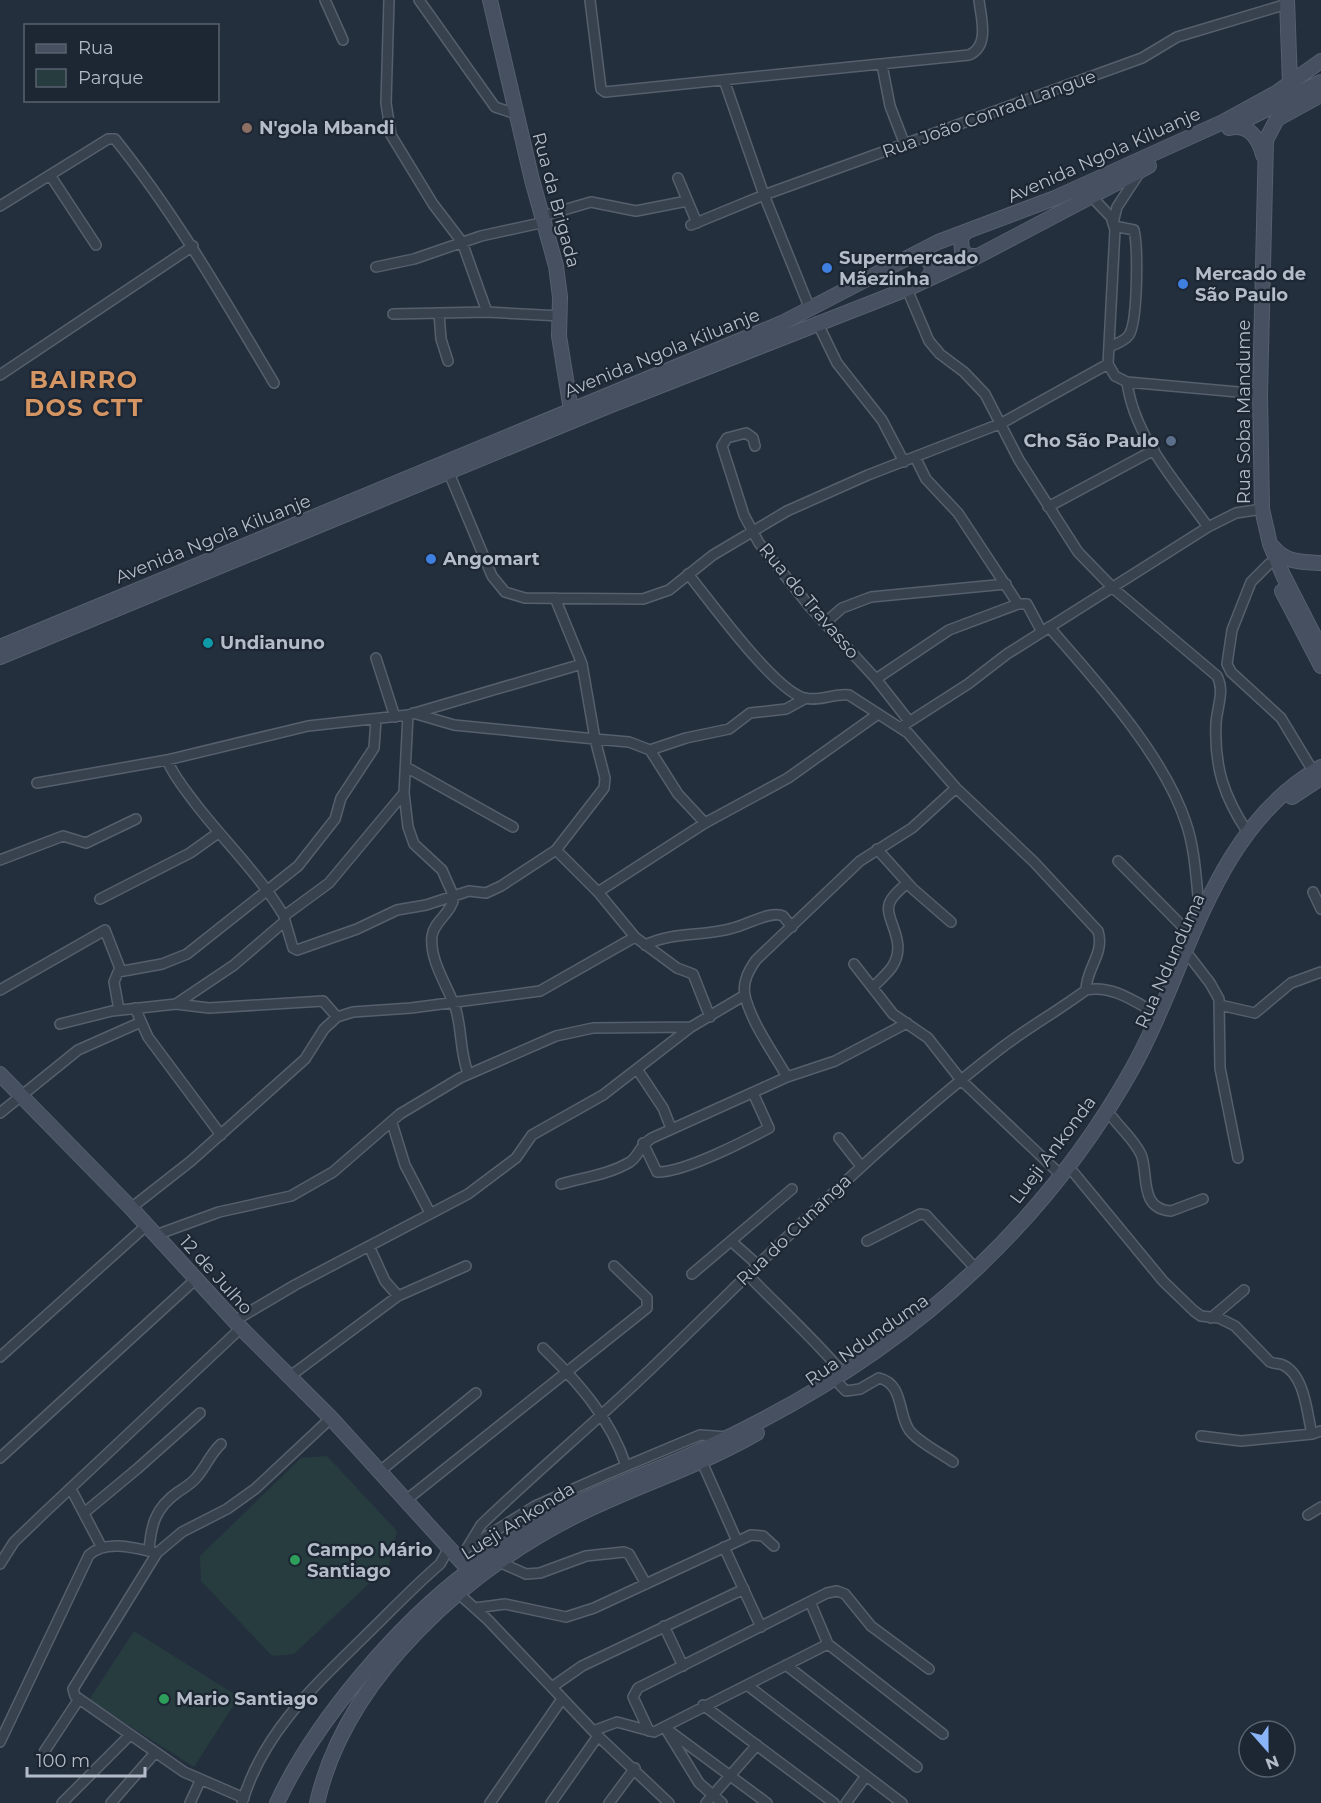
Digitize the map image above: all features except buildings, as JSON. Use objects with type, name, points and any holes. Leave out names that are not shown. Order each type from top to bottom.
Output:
[{"type":"main road","name":"Rua da Brigada","points":[[490,0],[516,114],[557,274],[561,316],[559,336],[571,410]]},
{"type":"main road","points":[[1287,2],[1290,83]]},
{"type":"main road","name":"Avenida Ngola Kiluanje","points":[[0,646],[753,336],[938,242],[1025,210],[1137,162],[1235,116],[1290,83],[1321,61]]},
{"type":"main road","name":"Avenida Ngola Kiluanje","points":[[0,657],[817,322],[907,289],[978,256],[1090,195],[1321,82]]},
{"type":"main road","name":"Rua Soba Mandume","points":[[1321,95],[1277,119],[1266,141],[1260,394],[1262,509],[1265,524],[1281,580],[1321,649]]},
{"type":"main road","points":[[1229,128],[1242,127],[1255,136],[1265,163]]},
{"type":"main road","points":[[967,231],[961,237],[960,246],[966,254],[978,256]]},
{"type":"main road","points":[[912,256],[926,256],[932,263],[932,272],[926,280]]},
{"type":"main road","points":[[1265,524],[1263,540],[1269,564],[1281,580],[1300,631],[1321,666]]},
{"type":"main road","points":[[1270,544],[1286,558],[1321,564]]},
{"type":"main road","points":[[1281,580],[1293,565],[1321,564]]},
{"type":"main road","name":"Rua Ndunduma","points":[[316,1802],[339,1741],[380,1673],[459,1594],[499,1562],[540,1534],[580,1514],[702,1462],[902,1342],[960,1296],[1022,1234],[1113,1118],[1157,1037],[1219,893],[1249,844],[1294,789],[1319,770]]},
{"type":"main road","points":[[1294,789],[1321,789]]},
{"type":"main road","name":"Lueji Ankonda","points":[[278,1803],[290,1778],[348,1694],[397,1637],[469,1570],[582,1502],[730,1437],[841,1379],[976,1269],[1067,1174],[1108,1108],[1159,1015],[1200,914],[1248,834],[1269,807],[1294,789]]},
{"type":"main road","name":"12 de Julho","points":[[0,1074],[131,1208],[238,1325],[331,1418],[405,1501],[458,1551],[469,1570]]},
{"type":"main road","points":[[289,1803],[290,1778]]},
{"type":"street","points":[[325,0],[343,40]]},
{"type":"street","points":[[389,0],[386,104],[390,135],[433,204],[462,242],[487,312]]},
{"type":"street","points":[[419,0],[495,107],[507,114],[516,114]]},
{"type":"street","points":[[590,0],[603,91],[956,58],[977,51],[982,44],[979,0]]},
{"type":"street","name":"Rua João Conrad Langue","points":[[687,201],[694,224],[764,195],[1142,58],[1177,37],[1287,2]]},
{"type":"street","points":[[882,65],[890,106],[905,145]]},
{"type":"street","points":[[724,80],[764,195],[810,309]]},
{"type":"street","points":[[0,206],[108,139],[115,139],[145,177],[193,246],[274,383]]},
{"type":"street","points":[[1150,166],[1126,192],[1117,207],[1114,225],[1108,364],[1115,376],[1128,382],[1260,394]]},
{"type":"street","points":[[50,175],[96,245]]},
{"type":"street","points":[[376,267],[414,259],[591,202],[636,211],[687,201],[678,178]]},
{"type":"street","points":[[1090,195],[1107,211],[1114,225],[1134,230],[1136,269],[1132,330],[1125,340],[1109,347]]},
{"type":"street","points":[[0,375],[193,246]]},
{"type":"street","points":[[907,289],[935,350],[977,384],[1002,423],[1018,460],[1078,552],[1114,589],[1203,663],[1219,680],[1221,685],[1216,721],[1218,763],[1230,806],[1248,834]]},
{"type":"street","points":[[393,315],[487,312],[561,316]]},
{"type":"street","points":[[439,313],[441,339],[448,361]]},
{"type":"street","points":[[817,322],[837,363],[882,420],[904,462]]},
{"type":"street","points":[[449,473],[496,583],[505,592],[514,596],[643,599],[669,590],[713,555],[751,531],[837,488],[1002,423],[1108,364]]},
{"type":"street","points":[[1128,382],[1137,418],[1154,450],[1208,527]]},
{"type":"street","name":"Rua do Travasso","points":[[755,447],[753,438],[746,432],[727,438],[722,446],[751,531],[810,607],[876,679],[905,724],[956,788],[1034,862],[1098,931],[1101,946],[1088,975],[1086,990]]},
{"type":"street","points":[[1048,507],[1154,450]]},
{"type":"street","points":[[915,458],[926,479],[958,513],[1018,604]]},
{"type":"street","points":[[688,574],[779,682],[806,699],[824,700],[846,694],[878,714],[905,724],[968,684],[1007,654],[1114,589],[1208,527],[1236,513],[1262,509]]},
{"type":"street","points":[[1269,564],[1251,582],[1232,630],[1227,658],[1231,672],[1281,718],[1319,770]]},
{"type":"street","points":[[826,622],[842,608],[871,597],[1006,584]]},
{"type":"street","points":[[167,760],[176,780],[218,833],[269,890],[284,919],[293,948],[297,950],[357,930],[397,910],[426,905],[469,891],[493,891],[556,850],[604,788],[605,778],[582,664],[555,598]]},
{"type":"street","points":[[876,679],[949,630],[1018,604],[1027,604],[1046,630],[1139,737],[1176,799],[1192,846],[1200,914]]},
{"type":"street","points":[[376,658],[395,717]]},
{"type":"street","points":[[37,783],[167,760],[285,730],[410,714],[582,664]]},
{"type":"street","points":[[1219,680],[1231,672]]},
{"type":"street","points":[[650,750],[686,738],[729,729],[750,712],[786,709],[806,699]]},
{"type":"street","points":[[410,714],[454,725],[629,742],[650,750],[678,794],[705,823]]},
{"type":"street","points":[[410,714],[404,793],[408,827],[414,844],[442,870],[454,897],[450,908],[434,931],[432,941],[439,969],[459,1022],[462,1056],[468,1073]]},
{"type":"street","points":[[598,892],[705,823],[788,778],[878,714]]},
{"type":"street","points":[[119,1010],[114,978],[121,971],[162,964],[187,954],[269,890],[308,855],[335,819],[341,798],[374,748],[376,719]]},
{"type":"street","points":[[406,767],[513,827]]},
{"type":"street","points":[[787,1077],[759,1028],[745,995],[747,976],[756,960],[860,861],[912,828],[956,788]]},
{"type":"street","points":[[176,1004],[234,965],[284,919],[329,884],[404,793]]},
{"type":"street","points":[[0,860],[63,836],[86,843],[136,819]]},
{"type":"street","points":[[100,899],[190,853],[218,833]]},
{"type":"street","points":[[877,849],[907,883],[951,922]]},
{"type":"street","points":[[556,850],[598,892],[635,937],[677,968],[693,974],[710,1017]]},
{"type":"street","points":[[1118,861],[1191,935]]},
{"type":"street","points":[[873,987],[891,969],[896,958],[899,942],[890,917],[889,906],[891,900],[907,883]]},
{"type":"street","points":[[1313,892],[1321,909]]},
{"type":"street","points":[[645,945],[679,934],[707,934],[730,929],[779,914],[792,927]]},
{"type":"street","points":[[0,990],[105,930],[121,971]]},
{"type":"street","points":[[131,1208],[221,1135],[305,1059],[324,1029],[337,1017],[353,1012],[540,991],[635,937]]},
{"type":"street","points":[[1190,957],[1210,983],[1220,1005],[1220,1068],[1238,1158]]},
{"type":"street","points":[[854,964],[893,1014],[936,1046],[962,1080],[1067,1174],[1162,1281],[1194,1311],[1219,1318],[1235,1326],[1270,1362],[1280,1364],[1294,1374],[1317,1433],[1241,1441],[1201,1436]]},
{"type":"street","points":[[1220,1005],[1255,1013],[1291,983],[1321,972]]},
{"type":"street","points":[[1086,990],[1108,989],[1159,1015]]},
{"type":"street","name":"Rua do Cunanga","points":[[458,1551],[481,1525],[600,1414],[638,1382],[759,1266],[793,1229],[861,1166],[1001,1048],[1086,990]]},
{"type":"street","points":[[0,1564],[14,1542],[238,1325],[369,1246],[468,1194],[509,1163],[536,1132],[585,1106],[691,1027],[745,995]]},
{"type":"street","points":[[60,1024],[119,1010],[176,1004],[209,1008],[323,1001],[337,1017]]},
{"type":"street","points":[[135,1008],[141,1022],[169,1066],[221,1135]]},
{"type":"street","points":[[0,1113],[78,1050],[141,1022]]},
{"type":"street","points":[[561,1184],[599,1176],[632,1161],[643,1143],[671,1128],[787,1077],[835,1060],[907,1023]]},
{"type":"street","points":[[0,1357],[151,1230],[291,1196],[333,1172],[354,1151],[392,1123],[400,1114],[468,1073],[556,1036],[580,1029],[691,1027]]},
{"type":"street","points":[[637,1069],[663,1108],[671,1128]]},
{"type":"street","points":[[643,1143],[657,1172],[669,1172],[705,1158],[769,1128],[753,1093]]},
{"type":"street","points":[[1113,1118],[1142,1157],[1145,1190],[1155,1204],[1171,1211],[1203,1199]]},
{"type":"street","points":[[392,1123],[405,1165],[430,1213]]},
{"type":"street","points":[[838,1138],[861,1166]]},
{"type":"street","points":[[692,1274],[792,1189]]},
{"type":"street","points":[[867,1241],[920,1214],[926,1215],[976,1269]]},
{"type":"street","points":[[731,1241],[759,1266]]},
{"type":"street","points":[[369,1246],[385,1281],[398,1296]]},
{"type":"street","points":[[289,1377],[398,1296],[466,1266]]},
{"type":"street","points":[[405,1501],[647,1308],[646,1298],[614,1266]]},
{"type":"street","points":[[748,1275],[808,1333],[841,1379],[846,1391],[853,1392],[879,1378],[885,1380],[894,1388],[910,1432],[953,1462]]},
{"type":"street","points":[[0,1458],[196,1280]]},
{"type":"street","points":[[1210,1317],[1244,1290]]},
{"type":"street","points":[[543,1348],[567,1372],[612,1429],[626,1466]]},
{"type":"street","points":[[379,1472],[476,1393]]},
{"type":"street","points":[[84,1513],[122,1483],[200,1413]]},
{"type":"street","points":[[243,1801],[200,1781],[154,1754],[130,1734],[79,1700],[73,1694],[73,1689],[153,1552],[182,1532],[227,1509],[255,1489],[331,1418]]},
{"type":"street","name":"Lueji Ankonda","points":[[243,1801],[262,1753],[284,1719],[309,1691],[440,1564],[535,1506],[626,1466],[700,1435],[730,1437]]},
{"type":"street","points":[[153,1552],[151,1526],[154,1517],[165,1502],[196,1479],[207,1458],[220,1444]]},
{"type":"street","points":[[702,1462],[736,1541]]},
{"type":"street","points":[[71,1489],[101,1546]]},
{"type":"street","points":[[1308,1515],[1321,1507]]},
{"type":"street","points":[[475,1608],[505,1604],[566,1617],[646,1584],[736,1541],[759,1534],[774,1546]]},
{"type":"street","points":[[0,1742],[89,1555],[101,1546],[153,1552]]},
{"type":"street","points":[[724,1547],[761,1626]]},
{"type":"street","points":[[499,1562],[526,1574],[540,1574],[586,1556],[624,1552],[629,1554],[646,1584]]},
{"type":"street","points":[[552,1687],[582,1666],[744,1589]]},
{"type":"street","points":[[649,1731],[633,1697],[638,1688],[761,1626],[811,1604],[827,1593],[837,1591],[845,1594],[871,1626],[929,1669]]},
{"type":"street","points":[[459,1594],[595,1733],[635,1768],[669,1803]]},
{"type":"street","points":[[811,1604],[828,1644],[943,1734]]},
{"type":"street","points":[[664,1626],[683,1666]]},
{"type":"street","points":[[551,1803],[595,1733],[617,1722],[654,1732],[703,1705],[828,1644]]},
{"type":"street","points":[[786,1665],[917,1767]]},
{"type":"street","points":[[747,1685],[902,1803]]},
{"type":"street","points":[[490,1803],[562,1699]]},
{"type":"street","points":[[44,1752],[79,1700]]},
{"type":"street","points":[[703,1705],[834,1803]]},
{"type":"street","points":[[664,1727],[767,1803]]},
{"type":"street","points":[[664,1727],[699,1783],[714,1801],[757,1745]]},
{"type":"street","points":[[62,1803],[130,1734]]},
{"type":"street","points":[[111,1803],[154,1754]]},
{"type":"street","points":[[609,1803],[635,1768]]},
{"type":"street","points":[[846,1803],[866,1776]]},
{"type":"street","points":[[190,1803],[200,1781]]},
{"type":"green space","name":"Campo Mário Santiago","points":[[327,1456],[397,1531],[389,1565],[294,1654],[272,1656],[201,1581],[200,1556],[301,1458]]},
{"type":"green space","name":"Mario Santiago","points":[[134,1631],[239,1697],[194,1767],[89,1700]]},
{"type":"place","name":"N'gola Mbandi","points":[[247,128]]},
{"type":"place","name":"Supermercado Mãezinha","points":[[827,268]]},
{"type":"place","name":"Mercado de São Paulo","points":[[1183,284]]},
{"type":"place","name":"Cho São Paulo","points":[[1171,441]]},
{"type":"place","name":"Angomart","points":[[431,559]]},
{"type":"place","name":"Undianuno","points":[[208,643]]},
{"type":"place","name":"Campo Mário Santiago","points":[[295,1560]]},
{"type":"place","name":"Mario Santiago","points":[[164,1699]]},
{"type":"district","name":"BAIRRO DOS CTT","points":[[84,394]]}]
